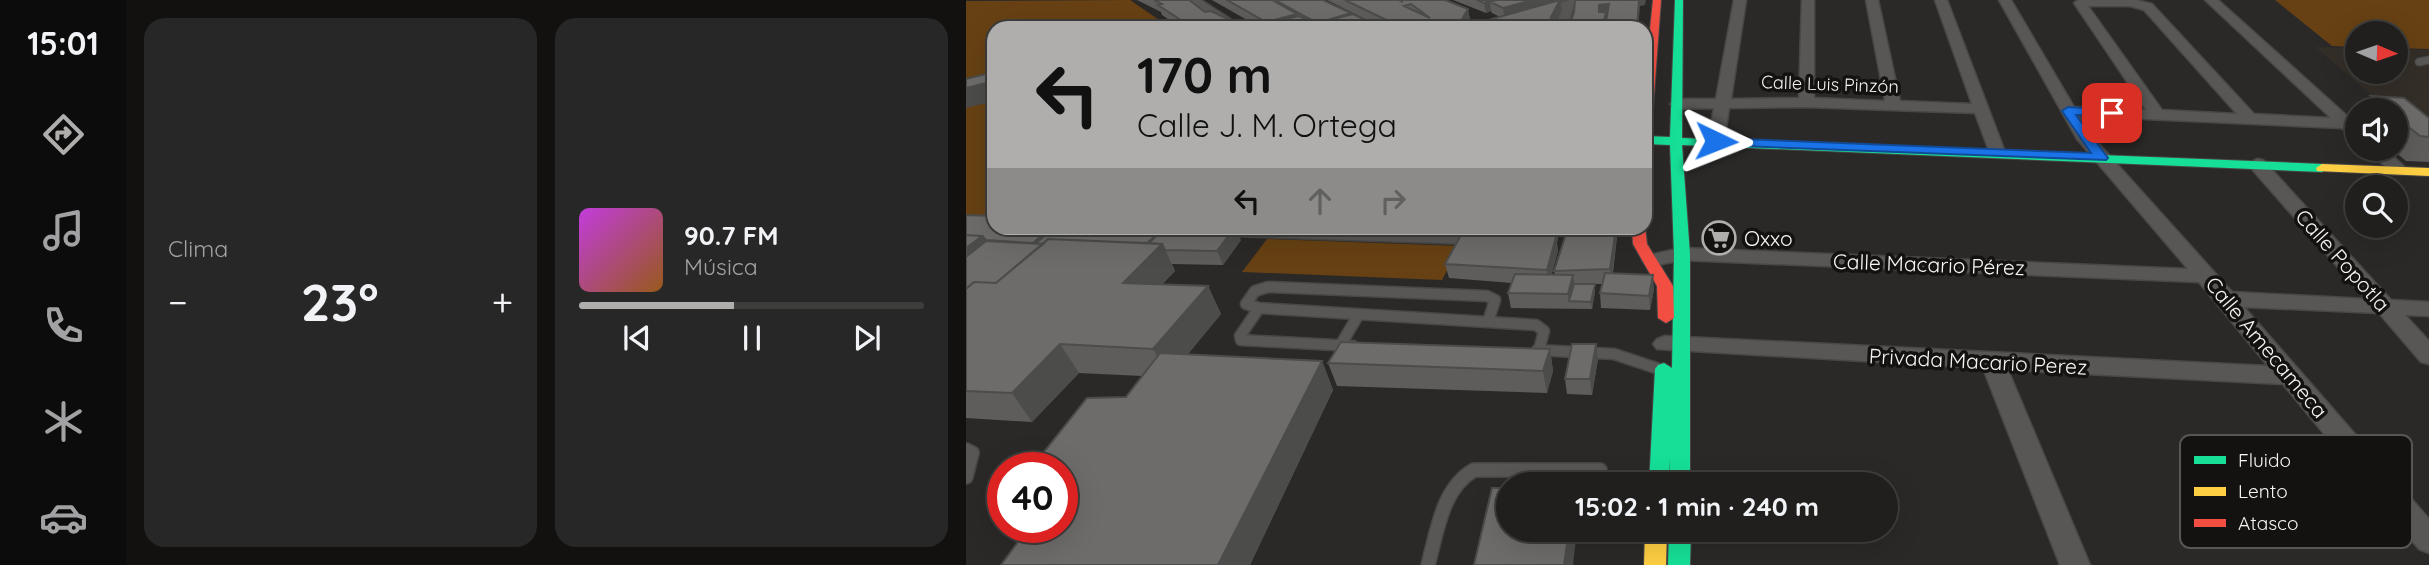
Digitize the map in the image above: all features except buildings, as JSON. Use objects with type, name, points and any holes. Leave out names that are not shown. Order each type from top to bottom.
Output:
[{"type":"street","points":[[1195,0],[1199,6],[1225,21]]},
{"type":"street","points":[[1652,58],[1657,0]]},
{"type":"street","points":[[1659,472],[1664,370],[1674,344],[1682,254],[1676,140],[1679,0]]},
{"type":"street","points":[[1716,141],[1740,0]]},
{"type":"street","points":[[1806,102],[1808,0]]},
{"type":"street","points":[[1872,0],[1893,105]]},
{"type":"street","points":[[1941,0],[1997,152]]},
{"type":"street","name":"Calle Amecameca","points":[[2005,0],[2083,136],[2128,184],[2341,435]]},
{"type":"street","points":[[2211,0],[2345,122]]},
{"type":"street","points":[[1497,21],[1574,1]]},
{"type":"street","points":[[1564,21],[1574,1]]},
{"type":"street","points":[[2157,115],[2079,5],[2083,2],[2145,5],[2250,119]]},
{"type":"street","name":"Calle Luis Pinzón","points":[[1678,104],[1806,102],[1980,109]]},
{"type":"street","points":[[2068,111],[2250,119],[2345,127]]},
{"type":"street","points":[[1652,138],[2429,172]]},
{"type":"street","points":[[2389,161],[2399,170]]},
{"type":"street","name":"Calle Popotla","points":[[2257,164],[2429,356]]},
{"type":"street","points":[[1423,235],[1471,238],[1479,235]]},
{"type":"street","points":[[1639,235],[1640,244],[1652,260],[1665,286],[1674,344],[1682,371],[1681,472]]},
{"type":"street","name":"Calle Macario Pérez","points":[[1652,260],[1682,254],[2206,276]]},
{"type":"street","points":[[2226,299],[2429,309]]},
{"type":"street","name":"Privada Macario Perez","points":[[1674,344],[1993,363],[2292,376]]},
{"type":"street","points":[[1993,363],[2075,565]]},
{"type":"street","name":"Calle Amecameca","points":[[2412,520],[2429,540]]},
{"type":"street","points":[[1655,565],[1656,542]]},
{"type":"street","points":[[1679,565],[1680,542]]},
{"type":"lane","points":[[2419,62],[2429,60]]},
{"type":"lane","points":[[1488,323],[1495,300],[1487,296],[1268,287],[1258,288],[1246,302],[1249,307],[1259,308],[1542,327],[1544,331],[1539,351]]},
{"type":"lane","points":[[1259,308],[1240,336],[1241,340],[1366,346]]},
{"type":"lane","points":[[1340,346],[1359,314]]},
{"type":"lane","points":[[1525,350],[1614,354],[1664,370],[1682,371]]},
{"type":"lane","points":[[966,450],[972,453],[966,477]]},
{"type":"lane","points":[[1428,565],[1452,488],[1464,473],[1474,470],[1601,470]]},
{"type":"shaded area","points":[[1130,0],[1161,21],[987,21],[987,216],[966,224],[966,1]]},
{"type":"shaded area","points":[[2275,0],[2429,0],[2429,49],[2408,48],[2408,21],[2345,21],[2345,47],[2332,46]]},
{"type":"shaded area","points":[[2316,47],[2345,48],[2345,72]]},
{"type":"shaded area","points":[[2408,49],[2429,50],[2429,146],[2408,123],[2408,98],[2374,98],[2358,84],[2408,84]]},
{"type":"shaded area","points":[[1267,239],[1460,246],[1442,280],[1242,272]]},
{"type":"traffic: fast","points":[[1679,0],[1676,140],[1682,254],[1680,472]]},
{"type":"traffic: fast","points":[[1652,140],[2322,168]]},
{"type":"traffic: fast","points":[[1660,472],[1664,369]]},
{"type":"traffic: fast","points":[[1679,565],[1680,542]]},
{"type":"traffic: slow","points":[[2322,168],[2429,172]]},
{"type":"traffic: slow","points":[[1655,565],[1656,542]]},
{"type":"traffic: jam","points":[[1652,57],[1657,0]]},
{"type":"traffic: jam","points":[[1639,235],[1640,244],[1665,286],[1666,318]]},
{"type":"place","name":"Oxxo","points":[[1719,238]]},
{"type":"route","points":[[1716,141],[2102,158],[2090,146],[2068,111],[2112,113]]}]
